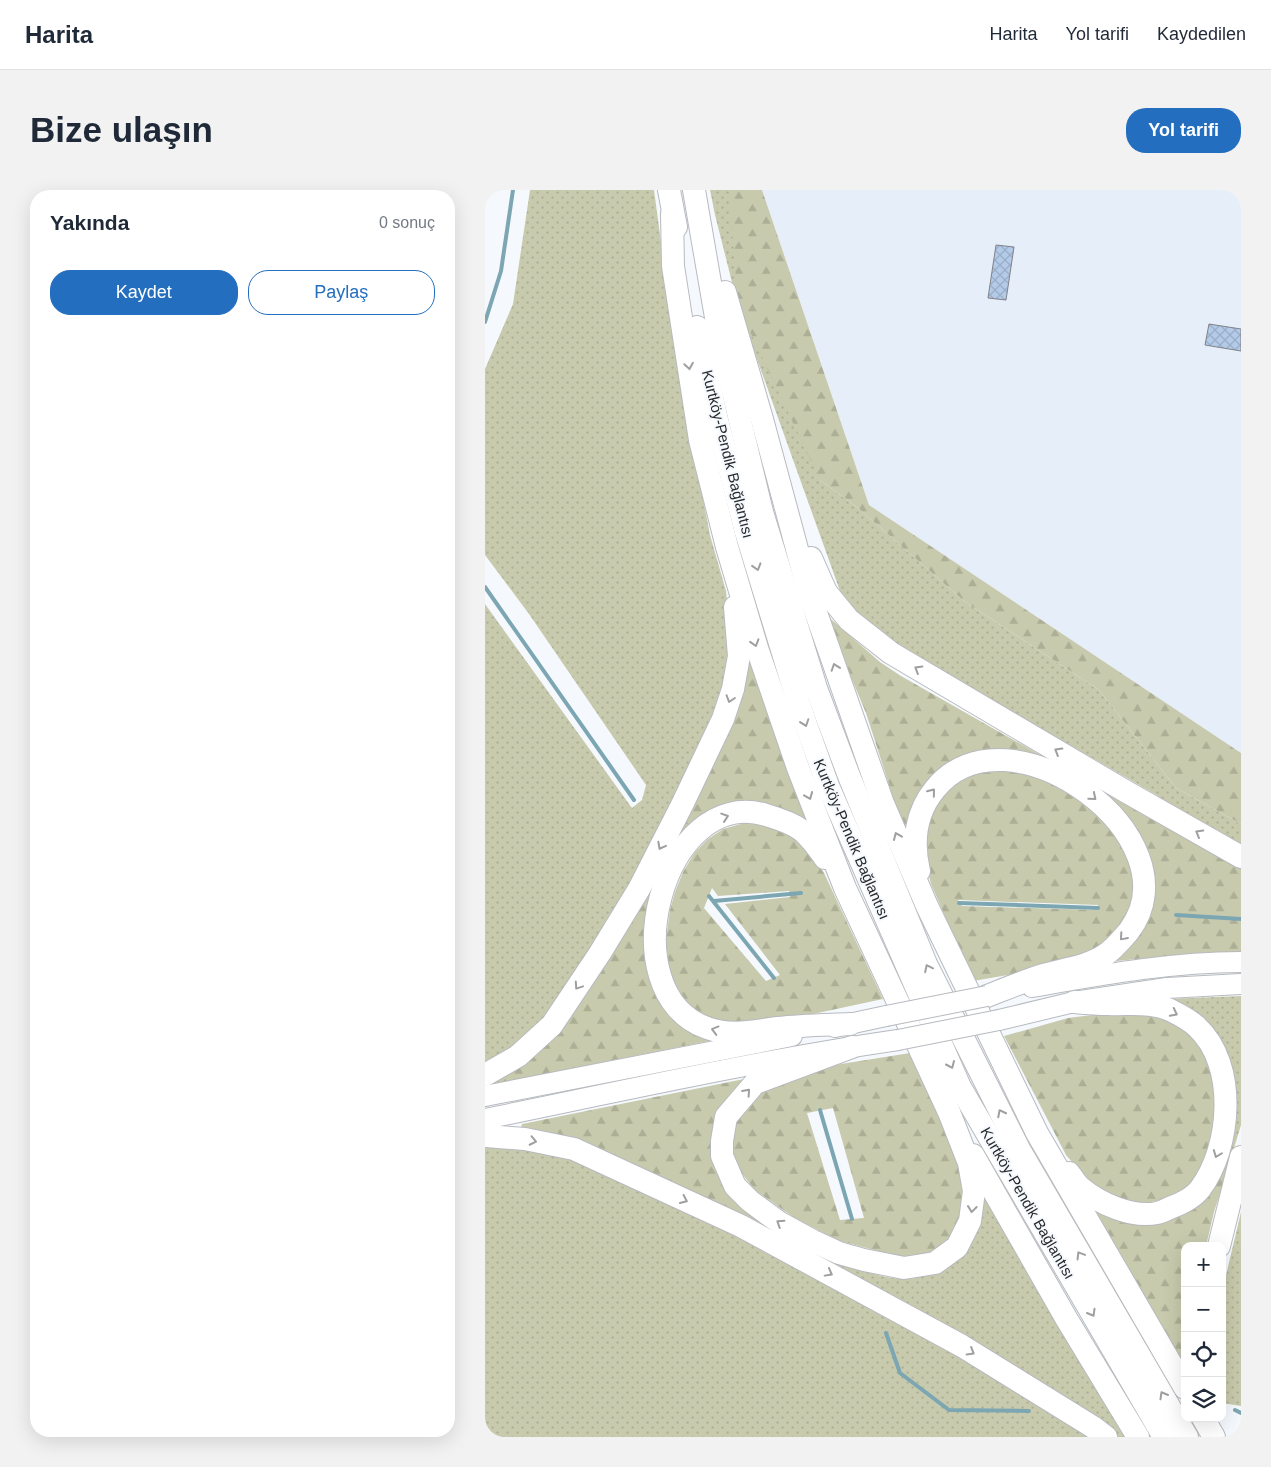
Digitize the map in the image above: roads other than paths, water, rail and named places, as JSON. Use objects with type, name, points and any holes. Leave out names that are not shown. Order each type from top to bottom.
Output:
[{"type":"highway","name":"Kurtköy-Pendik Bağlantısı","points":[[669,190],[672,214],[686,270],[716,416],[746,532],[798,702],[827,786],[960,1086],[1164,1437]]},
{"type":"highway","name":"Kurtköy-Pendik Bağlantısı","points":[[694,190],[718,329],[761,512],[816,688],[849,776],[926,964],[1019,1149],[1187,1437]]},
{"type":"highway","points":[[699,190],[729,309],[762,419],[811,599],[882,801],[927,906],[1037,1133],[1181,1381]]},
{"type":"highway","points":[[672,214],[673,266],[700,440],[727,547],[757,648],[798,768],[845,888],[949,1112],[969,1163],[974,1190],[970,1221],[957,1247],[935,1263],[903,1268],[839,1253],[813,1241],[780,1223],[750,1201],[735,1186],[722,1156],[722,1141],[726,1118],[755,1083],[852,1047]]},
{"type":"highway","points":[[779,482],[826,592],[849,620],[891,653],[1241,857]]},
{"type":"highway","points":[[485,1075],[518,1056],[552,1025],[600,953],[639,889],[723,719],[733,689],[739,656],[727,547]]},
{"type":"highway","points":[[927,906],[916,860],[916,836],[919,818],[925,801],[938,785],[954,771],[978,762],[1019,761],[1069,780],[1092,796],[1110,813],[1125,833],[1136,851],[1142,869],[1144,889],[1141,908],[1134,924],[1123,938],[1106,954],[1087,964],[1040,976],[987,996]]},
{"type":"highway","points":[[845,888],[808,835],[798,827],[784,820],[757,812],[737,813],[720,817],[688,840],[676,860],[666,880],[659,901],[654,940],[656,958],[667,993],[691,1020],[706,1028],[727,1033],[746,1033],[778,1028],[850,1024]]},
{"type":"highway","points":[[485,1096],[1074,980],[1147,969],[1241,962]]},
{"type":"highway","points":[[485,1119],[654,1084],[999,1020],[1074,1002],[1167,988],[1241,984]]},
{"type":"highway","points":[[1037,1133],[1080,1187],[1108,1206],[1130,1212],[1157,1213],[1179,1205],[1199,1191],[1210,1174],[1221,1143],[1226,1110],[1223,1078],[1217,1058],[1207,1039],[1197,1027],[1170,1010],[1144,1004],[1074,1002]]},
{"type":"highway","points":[[949,1112],[1066,1318],[1138,1437]]},
{"type":"highway","points":[[485,1136],[525,1139],[574,1150],[741,1226],[962,1346],[1086,1422],[1105,1437]]},
{"type":"highway","points":[[1220,1242],[1241,1157]]},
{"type":"highway","points":[[1205,1422],[1214,1437]]},
{"type":"highway","points":[[1219,1422],[1225,1437]]},
{"type":"waterway","points":[[485,322],[501,271],[513,190]]},
{"type":"waterway","points":[[485,587],[634,800]]},
{"type":"waterway","points":[[714,901],[801,893]]},
{"type":"waterway","points":[[709,896],[774,978]]},
{"type":"waterway","points":[[959,903],[1098,908]]},
{"type":"waterway","points":[[1176,915],[1241,919]]},
{"type":"waterway","points":[[820,1110],[852,1219]]},
{"type":"waterway","points":[[886,1333],[900,1373],[949,1410],[1029,1411]]},
{"type":"waterway","points":[[1235,1410],[1241,1413]]}]
